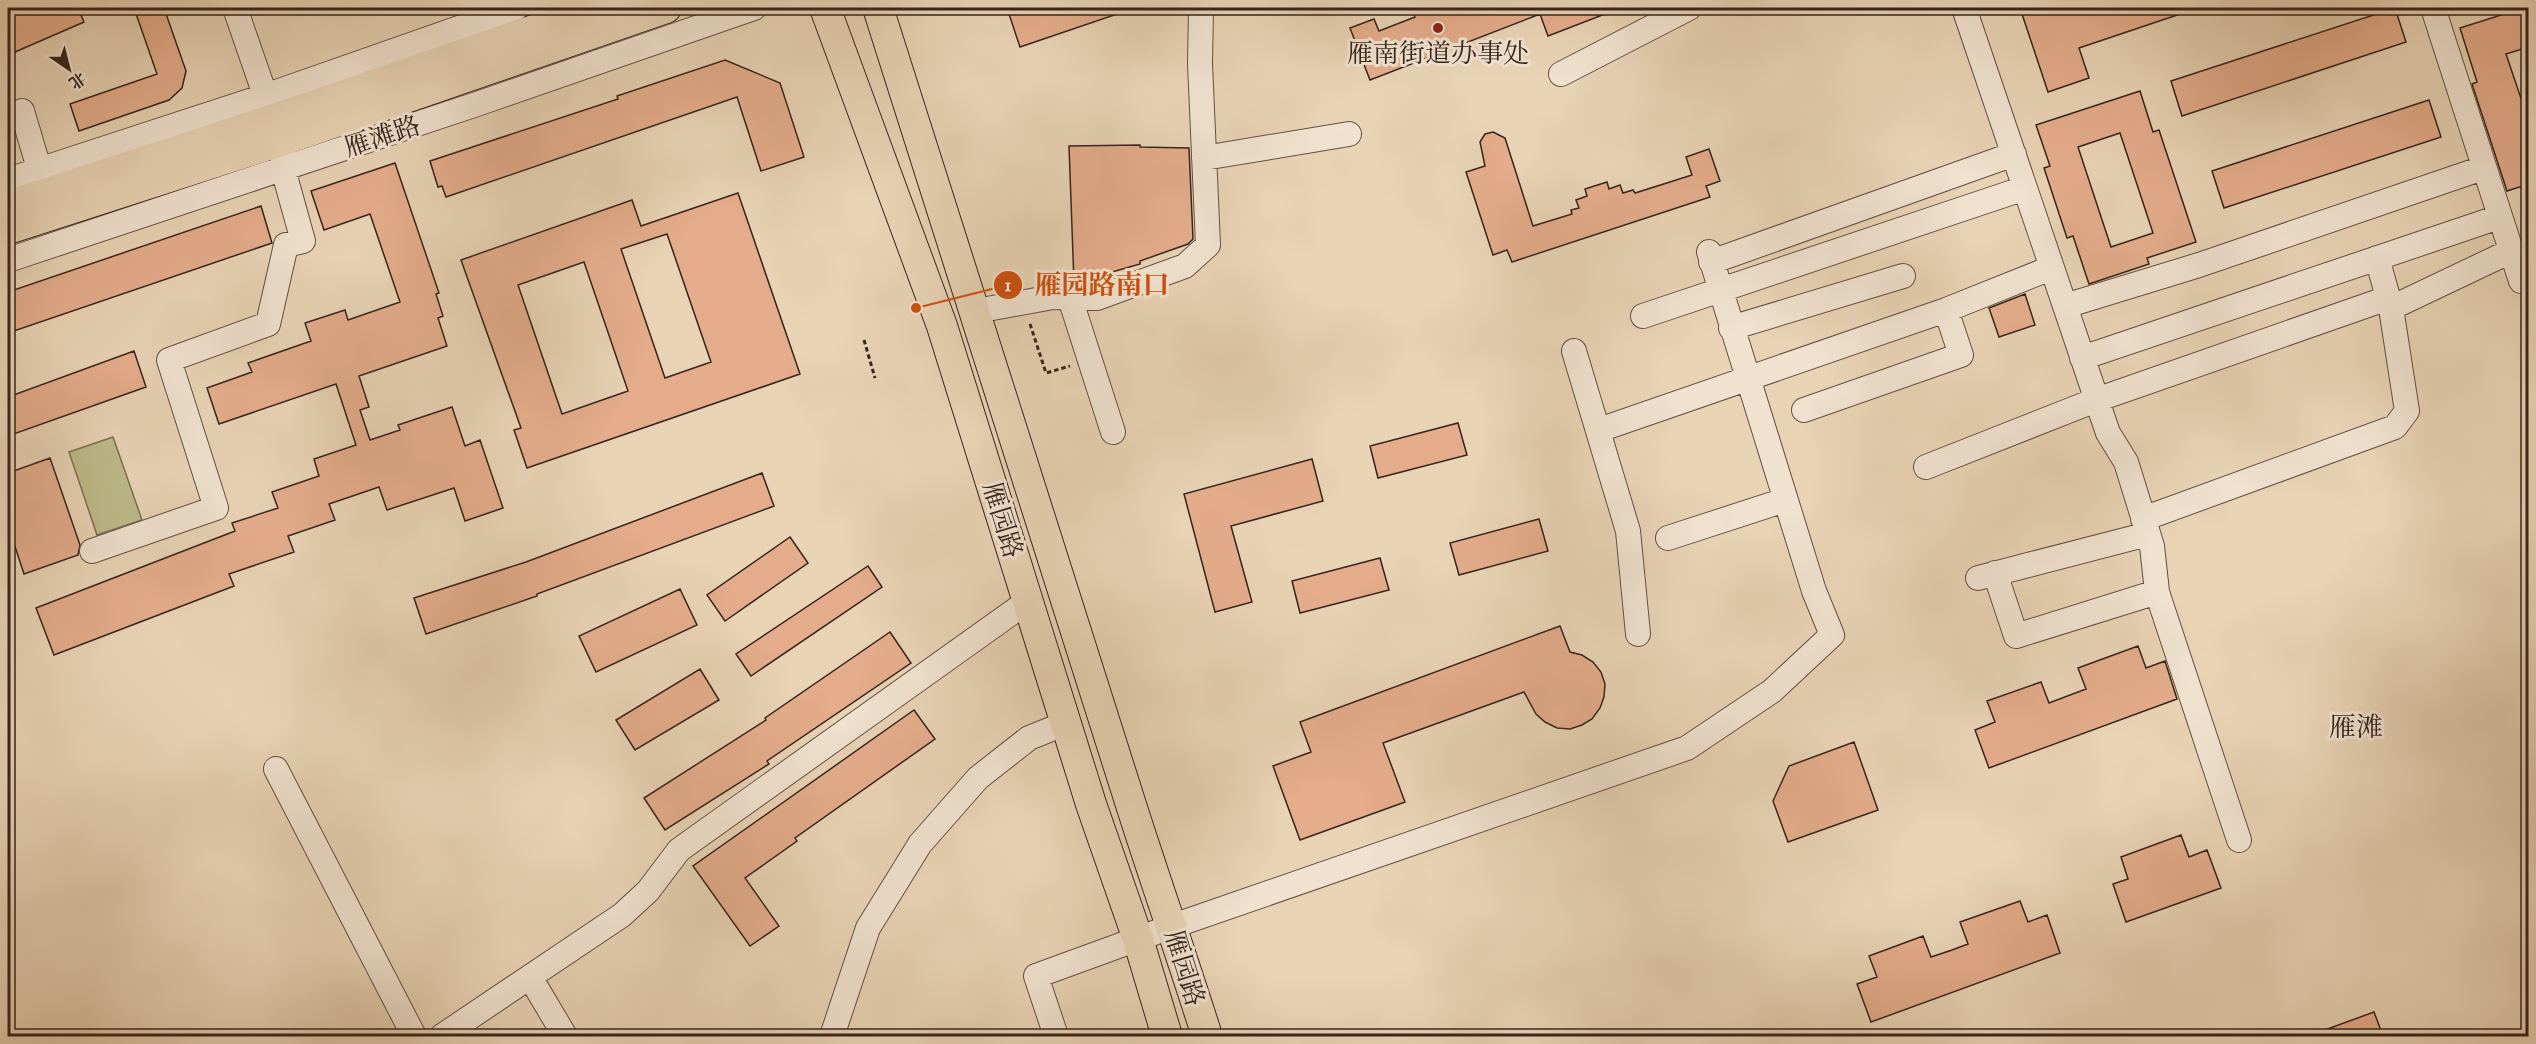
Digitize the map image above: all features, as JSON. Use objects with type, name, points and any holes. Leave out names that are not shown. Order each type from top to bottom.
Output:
[{"type":"main road","name":"雁滩路","points":[[8,230],[598,8]]},
{"type":"main road","name":"雁滩路","points":[[8,206],[43,181],[276,131],[666,8]]},
{"type":"main road","name":"雁园路","points":[[825,8],[942,326],[1167,1036]]},
{"type":"main road","name":"雁园路","points":[[878,8],[976,311],[1127,793],[1173,926],[1207,1036]]},
{"type":"street","points":[[92,551],[216,508],[169,360],[268,324],[286,245],[303,241],[276,131],[235,8]]},
{"type":"street","name":"雁滩路","points":[[8,260],[276,131],[516,8]]},
{"type":"street","name":"雁滩路","points":[[276,131],[477,104],[754,8]]},
{"type":"street","points":[[976,311],[1053,297],[1097,298],[1185,266],[1208,245],[1201,8]]},
{"type":"street","points":[[1561,74],[1689,8]]},
{"type":"street","points":[[1965,8],[2096,400],[2108,433],[2126,462],[2146,526],[2157,592],[2239,840]]},
{"type":"street","points":[[2433,8],[2521,281]]},
{"type":"street","points":[[22,111],[43,181]]},
{"type":"street","points":[[1204,158],[1349,135]]},
{"type":"street","points":[[1056,1036],[1036,976],[1173,926],[1687,748],[1772,691],[1832,635],[1814,591],[1710,257],[2014,154]]},
{"type":"street","points":[[2065,306],[2199,265],[2483,168]]},
{"type":"street","name":"雁滩路","points":[[8,180],[43,181]]},
{"type":"street","points":[[1643,316],[2025,188]]},
{"type":"street","points":[[2082,358],[2499,217]]},
{"type":"street","points":[[1926,467],[2096,400],[2390,303],[2511,251]]},
{"type":"street","points":[[2157,592],[2016,636],[1986,575],[2146,526],[2395,427],[2407,411],[2390,303],[2376,258]]},
{"type":"street","points":[[1599,430],[1946,310],[2052,268]]},
{"type":"street","points":[[1731,328],[1903,276]]},
{"type":"street","points":[[1070,298],[1113,432]]},
{"type":"street","points":[[1804,410],[1961,355],[1946,310]]},
{"type":"street","points":[[1574,351],[1628,531],[1638,634]]},
{"type":"street","points":[[1668,538],[1785,500]]},
{"type":"street","points":[[442,1036],[622,915],[648,891],[679,850],[1028,601]]},
{"type":"street","points":[[832,1036],[868,928],[920,844],[978,778],[1029,738],[1066,723]]},
{"type":"street","points":[[276,769],[414,1036]]},
{"type":"street","points":[[530,977],[565,1036]]},
{"type":"path","points":[[1030,323],[1046,373],[1090,360]]},
{"type":"path","points":[[864,340],[876,378]]},
{"type":"shaded area","points":[[113,437],[142,520],[97,535],[69,452]]},
{"type":"building","points":[[8,8],[78,8],[84,22],[8,55]]},
{"type":"building","points":[[134,8],[164,8],[186,71],[182,88],[169,100],[79,131],[70,104],[157,74]]},
{"type":"building","points":[[1007,8],[1129,8],[1129,10],[1020,47]]},
{"type":"building","points":[[1411,8],[1618,9],[1548,36],[1540,14],[1370,80],[1350,28],[1374,19],[1379,31],[1415,17]]},
{"type":"building","points":[[2020,8],[2191,8],[2192,10],[2079,48],[2089,78],[2048,92]]},
{"type":"building","points":[[2395,8],[2406,42],[2182,116],[2171,81]]},
{"type":"building","points":[[2529,8],[2529,47],[2506,54],[2529,122],[2529,184],[2507,191],[2472,84],[2477,82],[2460,28]]},
{"type":"building","points":[[725,60],[780,83],[804,157],[761,171],[737,97],[446,197],[442,186],[438,187],[430,161],[618,99],[617,96]]},
{"type":"building","points":[[2140,91],[2153,132],[2159,130],[2196,242],[2147,258],[2149,264],[2089,284],[2073,236],[2067,238],[2044,168],[2050,166],[2036,125]],"holes":[[[2120,133],[2153,233],[2111,247],[2078,147]]]},
{"type":"building","points":[[2429,100],[2441,137],[2224,208],[2212,171]]},
{"type":"building","points":[[1493,132],[1505,138],[1533,226],[1572,214],[1571,210],[1579,208],[1576,200],[1587,196],[1585,189],[1607,182],[1609,189],[1620,185],[1623,193],[1633,190],[1635,193],[1692,175],[1686,157],[1709,149],[1720,181],[1706,186],[1710,197],[1512,262],[1507,250],[1493,255],[1466,172],[1485,166],[1480,142],[1485,134]]},
{"type":"building","points":[[1140,145],[1140,147],[1189,148],[1193,239],[1188,244],[1140,261],[1140,264],[1074,283],[1069,146]]},
{"type":"building","points":[[395,163],[439,293],[436,294],[443,316],[438,318],[447,346],[359,376],[369,407],[360,410],[370,440],[400,430],[398,425],[452,407],[465,446],[480,440],[503,508],[465,521],[454,488],[387,510],[379,487],[329,504],[335,520],[288,536],[294,552],[229,574],[234,586],[54,655],[36,608],[235,531],[232,523],[278,508],[272,492],[319,476],[314,459],[356,445],[336,384],[219,424],[207,388],[252,372],[248,363],[311,341],[305,323],[345,310],[348,320],[400,302],[370,214],[324,230],[311,191]]},
{"type":"building","points":[[738,193],[800,374],[527,468],[514,430],[521,428],[461,260],[632,200],[641,226]],"holes":[[[667,234],[711,362],[665,378],[621,249]],[[584,262],[628,391],[562,414],[518,285]]]},
{"type":"building","points":[[261,206],[272,243],[8,333],[8,292]]},
{"type":"building","points":[[2025,294],[2035,325],[1999,337],[1989,308]]},
{"type":"building","points":[[134,351],[146,387],[8,436],[8,397]]},
{"type":"building","points":[[1458,423],[1467,455],[1378,478],[1370,446]]},
{"type":"building","points":[[50,458],[80,545],[78,555],[24,574],[8,525],[8,473]]},
{"type":"building","points":[[1312,459],[1323,501],[1231,526],[1252,602],[1215,612],[1184,494]]},
{"type":"building","points":[[762,473],[774,506],[537,594],[537,596],[426,634],[414,598],[526,562]]},
{"type":"building","points":[[1539,519],[1548,551],[1459,575],[1450,543]]},
{"type":"building","points":[[790,537],[808,563],[725,621],[707,595]]},
{"type":"building","points":[[1380,558],[1389,590],[1300,613],[1292,581]]},
{"type":"building","points":[[868,566],[882,587],[751,676],[736,654]]},
{"type":"building","points":[[680,589],[697,625],[596,672],[579,636]]},
{"type":"building","points":[[1560,626],[1570,652],[1582,655],[1593,662],[1601,672],[1605,684],[1604,697],[1592,719],[1570,729],[1557,728],[1536,714],[1524,692],[1383,743],[1405,802],[1300,840],[1273,766],[1311,752],[1300,722]]},
{"type":"building","points":[[890,632],[911,663],[767,761],[769,764],[665,830],[644,798],[766,720],[765,718]]},
{"type":"building","points":[[2138,646],[2146,668],[2165,661],[2177,699],[1989,768],[1975,730],[1995,722],[1987,701],[2041,682],[2049,703],[2086,689],[2078,668]]},
{"type":"building","points":[[700,669],[719,700],[635,750],[616,720]]},
{"type":"building","points":[[914,710],[935,739],[795,838],[797,841],[745,878],[779,926],[750,946],[693,866]]},
{"type":"building","points":[[1854,742],[1878,810],[1788,842],[1773,801],[1789,766]]},
{"type":"building","points":[[2181,835],[2189,857],[2207,850],[2221,888],[2126,922],[2113,884],[2128,879],[2121,857]]},
{"type":"building","points":[[2020,901],[2028,922],[2047,915],[2060,953],[1871,1022],[1857,984],[1877,977],[1869,956],[1923,936],[1931,957],[1952,950],[1968,944],[1960,922]]},
{"type":"building","points":[[2374,1012],[2383,1036],[2311,1036],[2311,1035]]},
{"type":"place","name":"雁南街道办事处","points":[[1438,28]]},
{"type":"place","name":"雁园路南口","points":[[916,308]]},
{"type":"district","name":"雁滩","points":[[2356,727]]}]
